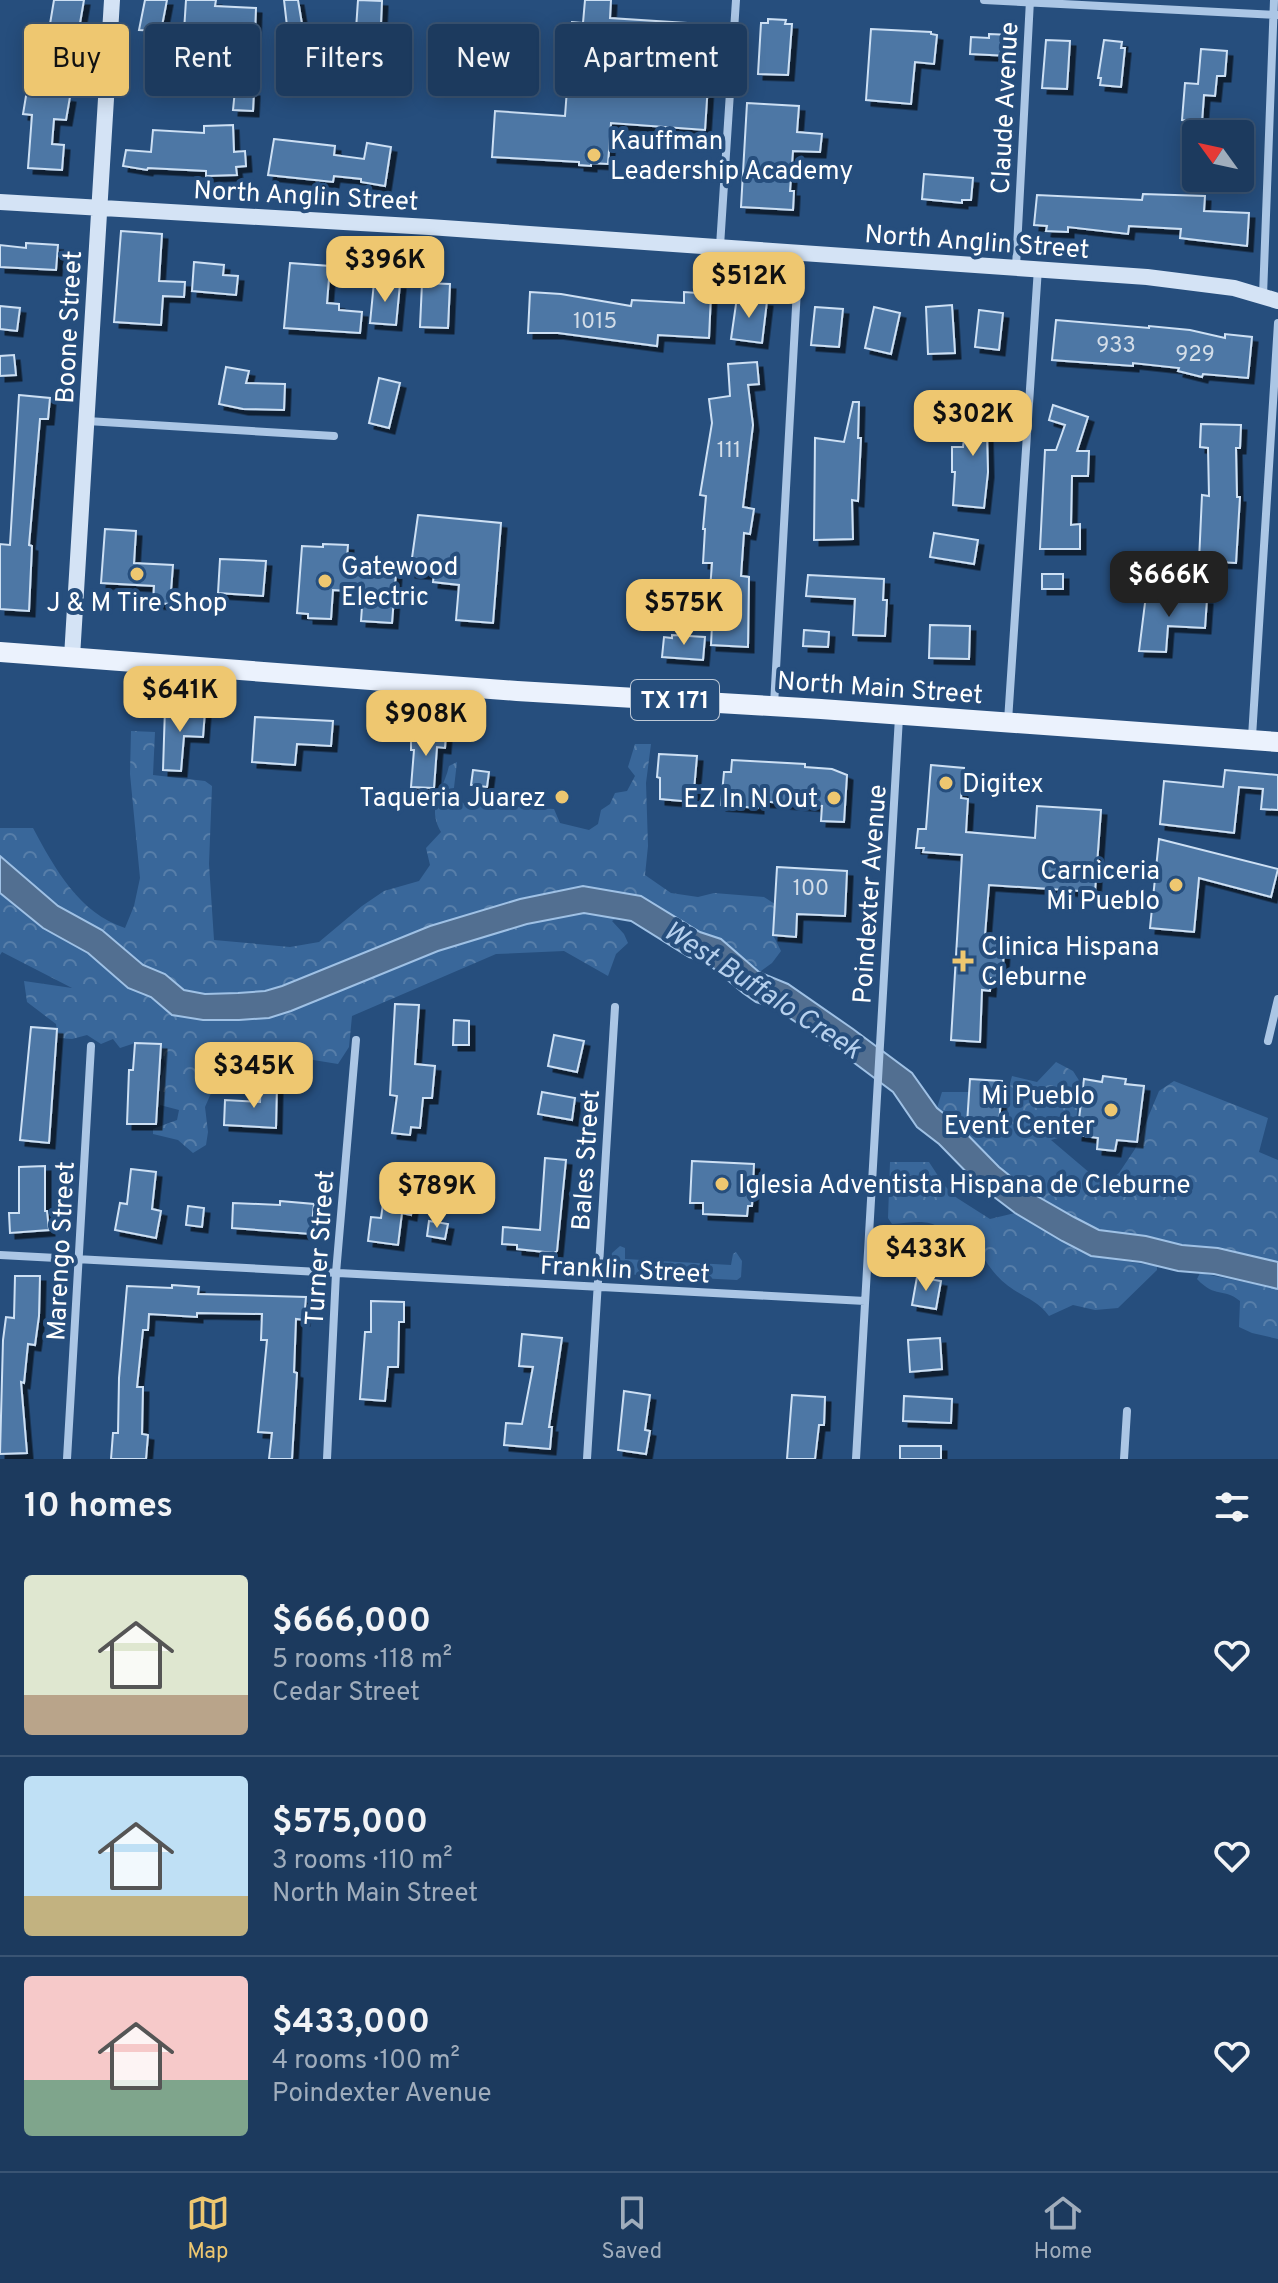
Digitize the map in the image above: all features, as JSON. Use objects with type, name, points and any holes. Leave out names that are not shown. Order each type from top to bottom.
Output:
[{"type":"main road","name":"North Main Street","points":[[0,652],[1278,742]]},
{"type":"street","name":"Boone Street","points":[[72,657],[112,0]]},
{"type":"street","points":[[720,246],[736,0]]},
{"type":"street","points":[[984,0],[1276,15]]},
{"type":"street","points":[[1270,298],[1274,0]]},
{"type":"street","name":"Claude Avenue","points":[[1016,267],[1030,1]]},
{"type":"street","name":"North Anglin Street","points":[[0,202],[1038,268],[1200,282],[1270,298]]},
{"type":"street","points":[[774,706],[799,253]]},
{"type":"street","points":[[1008,721],[1038,268]]},
{"type":"street","points":[[1252,739],[1278,323]]},
{"type":"street","points":[[87,421],[334,436]]},
{"type":"street","name":"Poindexter Avenue","points":[[856,1459],[900,714]]},
{"type":"street","points":[[1268,1041],[1278,999]]},
{"type":"street","name":"Bales Street","points":[[587,1459],[615,1007]]},
{"type":"street","name":"Turner Street","points":[[327,1459],[336,1273],[356,1040]]},
{"type":"street","name":"Marengo Street","points":[[67,1459],[91,1046]]},
{"type":"street","name":"Franklin Street","points":[[0,1255],[865,1301]]},
{"type":"street","points":[[1124,1459],[1127,1411]]},
{"type":"green space","points":[[131,731],[155,732],[153,775],[205,781],[212,786],[209,864],[214,940],[290,947],[319,942],[384,891],[419,881],[430,865],[426,848],[441,832],[435,814],[437,799],[449,766],[457,762],[453,796],[465,804],[554,809],[560,823],[589,830],[598,824],[601,810],[610,804],[615,793],[627,791],[635,776],[628,767],[635,744],[651,744],[646,783],[648,846],[645,875],[671,893],[698,897],[714,893],[764,897],[775,904],[773,935],[781,951],[772,963],[757,974],[624,914],[612,921],[628,943],[616,954],[608,976],[564,951],[496,954],[352,1016],[349,1047],[338,1064],[301,1058],[263,1071],[219,1075],[205,1107],[206,1145],[193,1153],[178,1140],[153,1134],[153,1129],[177,1120],[179,1110],[160,1105],[160,1082],[165,1064],[161,1045],[135,1043],[120,1048],[113,1039],[101,1044],[87,1035],[72,1039],[58,1038],[56,1024],[27,1002],[24,981],[72,988],[2,952],[0,955],[0,828],[33,828],[50,859],[81,901],[94,912],[125,928],[140,878],[130,774]]},
{"type":"green space","points":[[1056,1062],[1073,1071],[1080,1082],[1075,1133],[1051,1140],[1104,1185],[1119,1173],[1135,1149],[1159,1091],[1174,1081],[1268,1118],[1259,1152],[1278,1160],[1278,1262],[1218,1248],[1182,1245],[1146,1236],[1099,1230],[1030,1192],[937,1108],[942,1092],[969,1092],[967,1124],[999,1126],[1012,1076],[1037,1082]]},
{"type":"green space","points":[[890,1162],[929,1162],[957,1198],[990,1219],[1015,1213],[1091,1256],[1157,1266],[1157,1270],[1118,1308],[1095,1310],[1073,1305],[1049,1316],[1001,1280],[974,1242],[961,1245],[948,1240],[938,1227],[924,1222],[892,1224],[888,1218]]},
{"type":"green space","points":[[620,1246],[625,1248],[625,1259],[731,1265],[736,1252],[742,1261],[741,1277],[737,1280],[621,1274],[610,1268],[612,1253]]},
{"type":"green space","points":[[1200,1273],[1278,1289],[1278,1339],[1239,1327],[1240,1301],[1204,1285],[1197,1279]]},
{"type":"water","name":"West Buffalo Creek","points":[[0,856],[58,906],[102,930],[143,965],[165,974],[184,990],[205,994],[265,991],[282,986],[430,926],[520,899],[583,886],[641,896],[700,932],[721,939],[759,972],[788,984],[912,1073],[937,1108],[1030,1192],[1099,1230],[1146,1236],[1182,1245],[1218,1248],[1278,1262],[1278,1289],[1214,1274],[1091,1256],[1062,1241],[1015,1213],[981,1187],[939,1144],[917,1127],[893,1092],[837,1050],[775,1008],[756,1002],[707,963],[689,957],[631,921],[584,913],[527,924],[438,951],[269,1018],[203,1020],[172,1015],[151,997],[128,988],[88,953],[43,928],[0,893]]},
{"type":"building","points":[[54,0],[84,0],[80,24],[50,24]]},
{"type":"building","points":[[145,0],[167,0],[162,24],[145,24],[145,30],[139,30]]},
{"type":"building","points":[[186,0],[216,0],[215,6],[256,8],[255,24],[184,24]]},
{"type":"building","points":[[284,0],[298,0],[302,24],[287,24]]},
{"type":"building","points":[[358,0],[382,1],[381,24],[356,24]]},
{"type":"building","points":[[585,0],[611,0],[610,18],[702,24],[572,24],[583,23]]},
{"type":"building","points":[[768,19],[786,20],[785,24],[792,24],[788,75],[758,74],[761,23],[768,23]]},
{"type":"building","points":[[871,29],[931,32],[937,35],[934,64],[915,62],[911,104],[866,100]]},
{"type":"building","points":[[989,34],[1011,35],[1010,56],[970,54],[971,37],[989,38]]},
{"type":"building","points":[[1046,40],[1070,41],[1067,89],[1042,88]]},
{"type":"building","points":[[1104,40],[1122,42],[1121,48],[1125,48],[1121,87],[1100,85],[1101,78],[1098,78]]},
{"type":"building","points":[[1201,49],[1227,51],[1225,76],[1217,76],[1215,96],[1204,95],[1202,120],[1182,120],[1185,83],[1198,84]]},
{"type":"building","points":[[26,96],[70,97],[66,120],[54,119],[52,144],[64,145],[62,170],[28,168],[32,115],[23,114]]},
{"type":"building","points":[[234,96],[254,96],[253,111],[233,110]]},
{"type":"building","points":[[566,96],[707,96],[705,130],[611,123],[608,164],[591,163],[591,166],[579,165],[579,162],[492,157],[495,111],[565,116]]},
{"type":"building","points":[[747,103],[799,106],[797,132],[822,134],[820,152],[793,151],[790,191],[794,191],[793,210],[741,207]]},
{"type":"building","points":[[233,125],[234,152],[245,151],[246,166],[236,167],[237,175],[206,176],[206,171],[147,170],[123,166],[126,150],[151,152],[153,130],[204,133],[204,126]]},
{"type":"building","points":[[274,139],[335,146],[334,155],[364,159],[367,143],[391,147],[385,186],[334,176],[333,182],[268,175]]},
{"type":"building","points":[[924,174],[973,178],[971,200],[962,200],[962,203],[922,199]]},
{"type":"building","points":[[1143,194],[1205,196],[1204,211],[1249,213],[1247,246],[1180,238],[1181,229],[1129,226],[1128,234],[1068,227],[1068,232],[1046,231],[1047,226],[1034,225],[1037,195],[1142,200]]},
{"type":"building","points":[[121,231],[162,234],[159,281],[185,282],[184,297],[163,296],[161,325],[114,322]]},
{"type":"building","points":[[26,243],[58,245],[56,270],[0,267],[0,245],[26,248]]},
{"type":"building","points":[[194,262],[224,265],[223,275],[238,276],[236,295],[192,291]]},
{"type":"building","points":[[290,263],[330,266],[327,303],[339,304],[339,310],[362,312],[360,333],[284,328]]},
{"type":"building","points":[[374,282],[400,284],[396,325],[370,323]]},
{"type":"building","points":[[422,283],[450,284],[448,328],[420,327]]},
{"type":"building","points":[[530,292],[631,306],[632,300],[684,303],[684,292],[711,294],[709,338],[658,335],[657,346],[558,333],[528,333]]},
{"type":"building","points":[[737,297],[767,301],[762,343],[731,339]]},
{"type":"building","points":[[952,305],[955,353],[928,354],[926,307]]},
{"type":"building","points":[[0,306],[20,308],[17,331],[0,329]]},
{"type":"building","points":[[815,307],[843,309],[839,347],[811,345]]},
{"type":"building","points":[[874,307],[900,313],[891,354],[865,348]]},
{"type":"building","points":[[979,310],[1003,313],[999,350],[975,347]]},
{"type":"building","points":[[1056,320],[1190,330],[1225,338],[1225,334],[1252,337],[1248,378],[1203,374],[1202,377],[1178,371],[1179,368],[1133,363],[1133,366],[1052,360]]},
{"type":"building","points":[[14,355],[16,375],[0,376],[0,356]]},
{"type":"building","points":[[757,362],[759,384],[748,385],[753,425],[743,507],[754,509],[750,534],[744,533],[741,576],[749,577],[748,647],[711,645],[713,605],[695,604],[695,589],[710,590],[712,563],[703,563],[706,496],[700,495],[712,423],[709,399],[730,396],[728,364]]},
{"type":"building","points":[[226,367],[249,371],[246,383],[285,384],[284,410],[243,409],[219,404]]},
{"type":"building","points":[[379,378],[400,383],[389,428],[369,423]]},
{"type":"building","points":[[19,395],[50,398],[48,419],[40,419],[29,545],[32,546],[29,611],[0,609],[0,544],[10,545]]},
{"type":"building","points":[[969,400],[988,402],[987,418],[992,419],[991,434],[987,433],[988,472],[984,508],[953,505],[955,472],[952,472],[952,447],[963,447]]},
{"type":"building","points":[[853,402],[859,402],[858,438],[861,438],[858,501],[852,500],[853,539],[814,540],[815,438],[844,442]]},
{"type":"building","points":[[1053,405],[1088,417],[1077,451],[1089,451],[1088,476],[1072,476],[1071,525],[1080,524],[1080,549],[1040,549],[1045,450],[1056,450],[1065,425],[1049,420]]},
{"type":"building","points":[[1201,424],[1241,425],[1240,448],[1236,448],[1237,497],[1240,497],[1236,563],[1199,561],[1202,495],[1209,496],[1208,448],[1200,447]]},
{"type":"building","points":[[418,515],[501,523],[493,623],[456,620],[459,585],[433,582],[434,574],[410,572]]},
{"type":"building","name":"J & M Tire Shop","points":[[105,529],[136,531],[134,563],[173,565],[170,604],[153,603],[154,586],[101,583]]},
{"type":"building","points":[[934,533],[978,540],[974,564],[930,557]]},
{"type":"building","name":"Gatewood Electric","points":[[323,544],[348,545],[346,570],[396,573],[392,623],[361,621],[363,592],[333,590],[331,619],[308,618],[308,614],[297,613],[302,546],[323,547]]},
{"type":"building","points":[[220,559],[266,561],[263,596],[218,593]]},
{"type":"building","points":[[1042,574],[1063,574],[1063,589],[1042,589]]},
{"type":"building","points":[[808,575],[884,579],[883,600],[887,600],[885,636],[853,635],[855,599],[806,596]]},
{"type":"building","points":[[1146,595],[1207,599],[1205,628],[1168,626],[1166,652],[1139,651]]},
{"type":"building","points":[[930,625],[970,626],[969,659],[929,658]]},
{"type":"building","points":[[804,630],[829,632],[828,647],[803,646]]},
{"type":"building","points":[[672,635],[705,637],[703,660],[662,657],[664,637],[672,638]]},
{"type":"building","points":[[165,708],[205,711],[203,737],[184,736],[181,771],[163,770]]},
{"type":"building","points":[[255,717],[333,721],[331,746],[297,744],[295,765],[252,762]]},
{"type":"building","points":[[422,730],[446,734],[445,748],[437,747],[434,788],[411,787],[414,750],[411,750],[411,737],[420,738]]},
{"type":"building","points":[[659,754],[697,756],[693,802],[660,799],[660,778],[657,777]]},
{"type":"building","points":[[732,760],[805,764],[805,767],[832,769],[847,775],[844,822],[821,821],[822,806],[758,801],[758,808],[721,805],[724,772],[731,772]]},
{"type":"building","points":[[931,765],[964,768],[961,798],[968,799],[966,832],[1035,838],[1037,806],[1101,810],[1095,892],[989,885],[985,935],[1005,936],[1002,979],[991,978],[990,991],[982,990],[980,1042],[951,1040],[962,855],[923,852],[924,848],[916,848],[918,829],[926,829]]},
{"type":"building","points":[[473,770],[489,772],[487,787],[471,785]]},
{"type":"building","points":[[1225,770],[1278,775],[1278,810],[1261,809],[1263,789],[1239,787],[1234,833],[1160,824],[1164,781],[1223,787]]},
{"type":"building","points":[[1159,839],[1278,869],[1271,897],[1199,878],[1194,932],[1150,928]]},
{"type":"building","points":[[777,867],[847,871],[845,916],[797,914],[796,937],[773,935]]},
{"type":"building","points":[[395,1004],[419,1005],[415,1064],[435,1066],[432,1098],[423,1098],[420,1128],[411,1127],[410,1135],[392,1133],[397,1096],[390,1095]]},
{"type":"building","points":[[454,1020],[469,1021],[469,1045],[453,1045]]},
{"type":"building","points":[[31,1027],[57,1029],[49,1143],[20,1140]]},
{"type":"building","points":[[554,1035],[584,1041],[577,1072],[548,1066]]},
{"type":"building","points":[[135,1043],[161,1044],[156,1124],[127,1124],[129,1070],[133,1070]]},
{"type":"building","name":"Mi Pueblo Event Center","points":[[1103,1076],[1126,1079],[1125,1084],[1144,1086],[1137,1142],[1117,1140],[1115,1151],[1097,1149],[1098,1138],[1077,1135],[1084,1079],[1102,1082]]},
{"type":"building","points":[[970,1079],[1002,1081],[999,1126],[967,1124]]},
{"type":"building","points":[[261,1082],[277,1083],[276,1128],[224,1125],[225,1100],[260,1102]]},
{"type":"building","points":[[542,1092],[575,1098],[572,1120],[538,1114]]},
{"type":"building","points":[[545,1158],[566,1160],[557,1251],[517,1249],[517,1245],[502,1244],[503,1227],[540,1230]]},
{"type":"building","name":"Iglesia Adventista Hispana de Cleburne","points":[[692,1161],[754,1164],[752,1206],[748,1206],[747,1216],[703,1214],[703,1203],[690,1203]]},
{"type":"building","points":[[45,1166],[45,1211],[49,1230],[10,1233],[9,1213],[19,1213],[19,1167]]},
{"type":"building","points":[[131,1169],[156,1172],[152,1209],[161,1211],[156,1238],[115,1230],[120,1203],[127,1204]]},
{"type":"building","points":[[387,1176],[416,1180],[411,1215],[402,1213],[398,1245],[368,1241],[371,1217],[381,1218]]},
{"type":"building","points":[[280,1201],[314,1204],[311,1234],[232,1228],[233,1203],[280,1205]]},
{"type":"building","points":[[188,1206],[204,1208],[202,1227],[186,1225]]},
{"type":"building","points":[[429,1221],[448,1224],[445,1239],[427,1236]]},
{"type":"building","points":[[15,1276],[40,1276],[39,1316],[35,1345],[28,1344],[24,1383],[21,1382],[27,1453],[0,1454],[3,1340],[6,1317],[14,1318]]},
{"type":"building","points":[[917,1277],[941,1281],[936,1309],[912,1305]]},
{"type":"building","points":[[172,1285],[199,1287],[198,1294],[306,1297],[304,1320],[296,1319],[294,1372],[297,1373],[292,1459],[269,1459],[272,1433],[258,1432],[267,1340],[261,1340],[262,1314],[197,1313],[197,1317],[149,1314],[148,1330],[143,1330],[137,1387],[143,1387],[142,1434],[148,1435],[146,1459],[111,1459],[113,1433],[118,1433],[127,1286],[172,1288]]},
{"type":"building","points":[[371,1301],[404,1302],[404,1322],[399,1322],[398,1367],[388,1367],[385,1401],[360,1399],[365,1332],[371,1332]]},
{"type":"building","points":[[522,1334],[562,1338],[549,1427],[552,1427],[550,1449],[504,1445],[506,1423],[522,1424],[533,1367],[519,1366]]},
{"type":"building","points":[[940,1338],[942,1369],[910,1372],[908,1340]]},
{"type":"building","points":[[624,1391],[650,1395],[645,1430],[650,1431],[646,1454],[618,1450]]},
{"type":"building","points":[[792,1395],[825,1397],[824,1425],[819,1425],[815,1459],[787,1459]]},
{"type":"building","points":[[904,1396],[952,1399],[951,1423],[903,1421]]},
{"type":"building","points":[[900,1446],[941,1446],[941,1459],[900,1459]]},
{"type":"place","name":"Kauffman Leadership Academy","points":[[594,155]]},
{"type":"place","name":"J & M Tire Shop","points":[[137,574]]},
{"type":"place","name":"Gatewood Electric","points":[[325,581]]},
{"type":"place","name":"Digitex","points":[[946,783]]},
{"type":"place","name":"Taqueria Juarez","points":[[562,797]]},
{"type":"place","name":"EZ In N Out","points":[[834,798]]},
{"type":"place","name":"Carniceria Mi Pueblo","points":[[1176,885]]},
{"type":"place","name":"Clinica Hispana Cleburne","points":[[963,961]]},
{"type":"place","name":"Mi Pueblo Event Center","points":[[1111,1110]]},
{"type":"place","name":"Iglesia Adventista Hispana de Cleburne","points":[[722,1184]]}]
